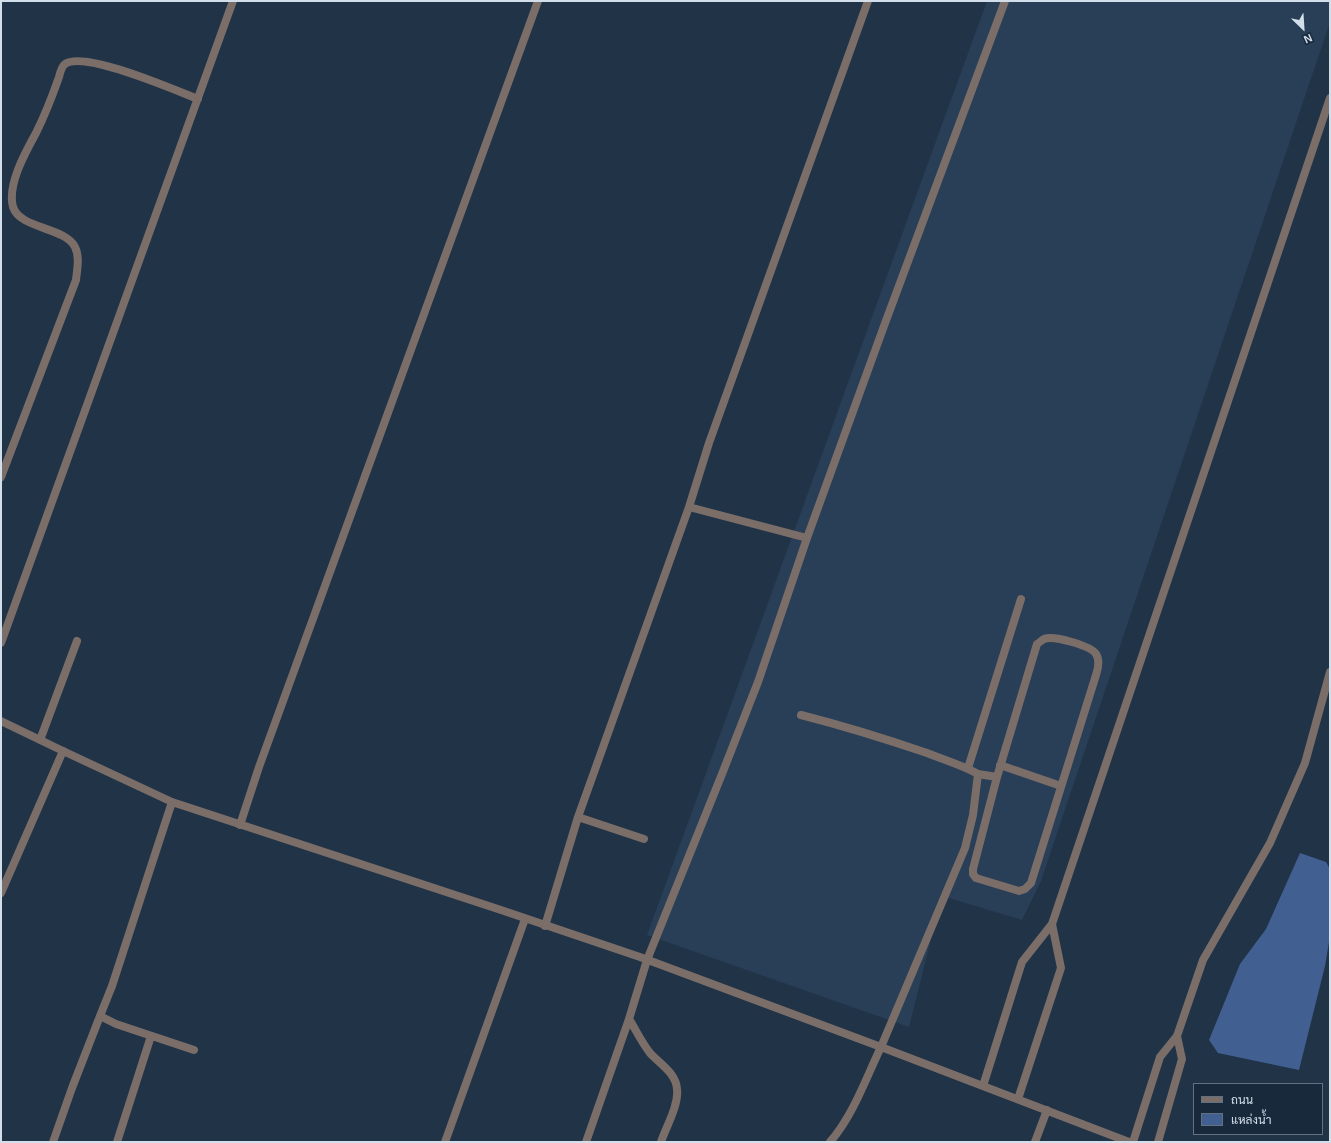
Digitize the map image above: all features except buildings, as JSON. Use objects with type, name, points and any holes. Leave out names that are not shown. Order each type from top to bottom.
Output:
[{"type":"street","points":[[1,643],[233,1]]},
{"type":"street","points":[[240,825],[262,759],[538,1]]},
{"type":"street","points":[[545,926],[578,817],[689,507],[709,443],[868,1]]},
{"type":"street","points":[[586,1142],[629,1019],[647,960],[758,682],[807,538],[881,333],[1005,1]]},
{"type":"street","points":[[1,477],[76,280],[78,259],[75,247],[66,237],[30,223],[18,215],[14,208],[11,196],[14,181],[27,149],[50,103],[61,70],[65,64],[75,60],[88,61],[116,68],[198,99]]},
{"type":"street","points":[[983,1086],[1022,962],[1052,924],[1330,98]]},
{"type":"street","points":[[689,507],[807,538]]},
{"type":"street","points":[[968,768],[1021,599]]},
{"type":"street","points":[[1057,638],[1090,649],[1097,655],[1099,662],[1096,676],[1031,883],[1025,889],[1019,890],[976,878],[973,874],[973,869],[997,777],[1037,644],[1045,639],[1057,638]]},
{"type":"street","points":[[40,740],[78,641]]},
{"type":"street","points":[[1133,1142],[1160,1057],[1177,1036],[1203,960],[1270,842],[1305,763],[1330,672]]},
{"type":"street","points":[[802,715],[844,726],[968,768],[978,774],[997,777]]},
{"type":"street","points":[[1,720],[63,752],[172,802],[647,960],[881,1047],[1129,1142]]},
{"type":"street","points":[[1,893],[63,752]]},
{"type":"street","points":[[1000,765],[1062,786]]},
{"type":"street","points":[[830,1142],[837,1135],[855,1103],[881,1047],[965,848],[973,816],[978,774]]},
{"type":"street","points":[[53,1142],[72,1088],[112,986],[172,802]]},
{"type":"street","points":[[578,817],[644,839]]},
{"type":"street","points":[[445,1142],[526,919]]},
{"type":"street","points":[[1018,1099],[1061,968],[1052,924]]},
{"type":"street","points":[[100,1016],[116,1024],[194,1050]]},
{"type":"street","points":[[629,1019],[650,1052],[668,1070],[677,1089],[677,1097],[673,1111],[661,1142]]},
{"type":"street","points":[[117,1142],[151,1036]]},
{"type":"street","points":[[1158,1142],[1182,1059],[1177,1036]]},
{"type":"street","points":[[1035,1142],[1047,1110]]},
{"type":"shaded area","points":[[987,1],[1330,1],[1330,22],[1041,881],[1022,920],[942,896],[909,1027],[647,935]]},
{"type":"water","points":[[1300,853],[1326,862],[1330,869],[1330,936],[1325,966],[1299,1070],[1218,1053],[1209,1040],[1240,964],[1266,929]]}]
